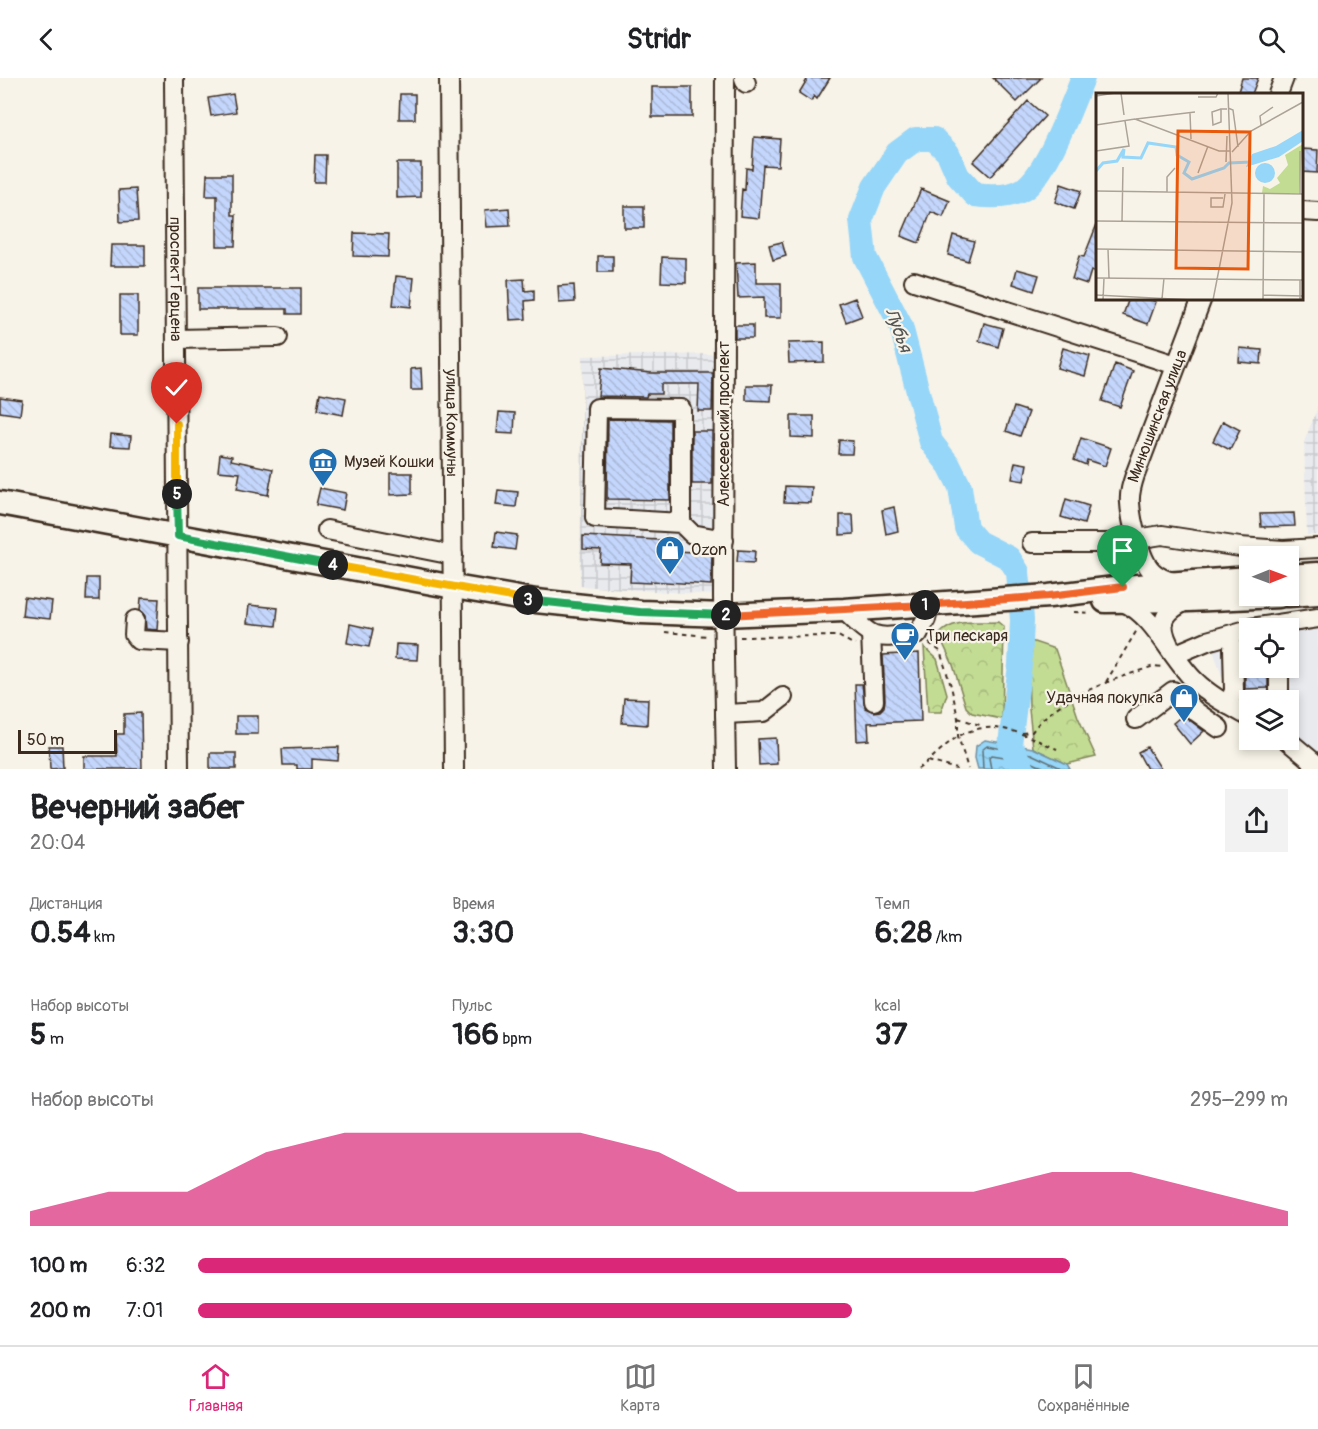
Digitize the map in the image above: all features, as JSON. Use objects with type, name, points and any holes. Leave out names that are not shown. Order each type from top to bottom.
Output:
[{"type":"main road","points":[[0,503],[536,601],[640,612],[724,615],[844,610],[1049,596],[1123,594],[1239,580]]},
{"type":"main road","points":[[1299,575],[1318,574]]},
{"type":"main road","points":[[1182,588],[1239,593]]},
{"type":"main road","points":[[1299,594],[1318,593]]},
{"type":"street","name":"проспект Герцена","points":[[174,78],[179,769]]},
{"type":"street","name":"улица Коммуны","points":[[449,78],[454,769]]},
{"type":"street","name":"Алексеевский проспект","points":[[725,78],[726,769]]},
{"type":"street","points":[[1278,93],[1284,78]]},
{"type":"street","points":[[1303,211],[1318,212]]},
{"type":"street","points":[[914,280],[1176,365]]},
{"type":"street","name":"Минюшинская улица","points":[[1182,588],[1151,570],[1143,556],[1130,504],[1130,494],[1135,475],[1201,300]]},
{"type":"street","points":[[176,339],[278,338]]},
{"type":"street","points":[[681,524],[681,409],[597,408],[595,518],[681,524],[692,534],[724,540]]},
{"type":"street","points":[[327,530],[453,555]]},
{"type":"street","points":[[1032,543],[1112,543],[1138,537],[1162,535],[1240,547],[1283,550],[1318,548]]},
{"type":"street","name":"Минюшинская улица","points":[[1123,594],[1137,571],[1138,537]]},
{"type":"street","points":[[1182,588],[1173,607],[1166,615],[1163,626],[1165,638],[1174,655],[1182,683],[1195,711],[1219,728]]},
{"type":"street","points":[[1123,594],[1143,615],[1174,655]]},
{"type":"street","points":[[867,642],[879,637],[918,634],[926,619],[930,604]]},
{"type":"street","points":[[844,610],[866,632],[873,701]]},
{"type":"street","points":[[1299,621],[1318,618]]},
{"type":"street","points":[[135,621],[134,635],[138,640],[179,642]]},
{"type":"street","points":[[1174,655],[1207,641],[1239,632]]},
{"type":"street","points":[[1231,698],[1233,648]]},
{"type":"street","points":[[1182,683],[1231,698],[1239,706]]},
{"type":"street","points":[[1136,719],[1182,683]]},
{"type":"street","points":[[725,714],[764,712],[783,697]]},
{"type":"street","points":[[1299,750],[1318,766]]},
{"type":"path","points":[[1071,612],[1092,613]]},
{"type":"path","points":[[1106,681],[1140,626]]},
{"type":"path","points":[[918,634],[940,651],[955,698],[958,736],[968,769]]},
{"type":"path","points":[[740,637],[838,636],[867,642]]},
{"type":"path","points":[[1022,733],[1032,732],[1040,719],[1106,681],[1154,666],[1170,667],[1182,683]]},
{"type":"path","points":[[1231,698],[1239,698]]},
{"type":"path","points":[[958,718],[1022,733],[1057,749]]},
{"type":"path","points":[[918,769],[958,736],[985,726]]},
{"type":"path","points":[[928,761],[957,769]]},
{"type":"shaded area","points":[[718,354],[714,595],[580,586],[583,356]]},
{"type":"shaded area","points":[[1318,407],[1318,535],[1307,535],[1304,442]]},
{"type":"shaded area","points":[[1318,629],[1318,769],[1299,745],[1299,690],[1239,690],[1239,696],[1225,685],[1213,650],[1239,642],[1239,678],[1299,678],[1299,631]]},
{"type":"green space","points":[[998,622],[1004,627],[1002,719],[972,713],[966,707],[953,665],[939,635],[944,630],[958,624]]},
{"type":"green space","points":[[1028,640],[1055,649],[1078,717],[1096,757],[1067,764],[1033,748],[1029,709]]},
{"type":"green space","points":[[924,647],[937,659],[947,694],[941,712],[928,712]]},
{"type":"water","points":[[985,740],[1033,748],[1067,764],[1070,769],[978,769],[975,758],[976,746]]},
{"type":"building","points":[[808,78],[830,78],[817,99],[814,96],[811,101],[799,93]]},
{"type":"building","points":[[993,78],[1041,78],[1017,102]]},
{"type":"building","points":[[1242,78],[1258,78],[1252,93],[1238,92]]},
{"type":"building","points":[[652,87],[692,87],[692,117],[652,117]]},
{"type":"building","points":[[233,94],[236,112],[211,116],[208,98]]},
{"type":"building","points":[[400,94],[415,94],[415,119],[399,119]]},
{"type":"building","points":[[1028,101],[1045,116],[990,177],[973,162]]},
{"type":"building","points":[[754,137],[780,139],[778,166],[763,165],[759,218],[740,216],[746,168],[752,169]]},
{"type":"building","points":[[1303,149],[1318,150],[1317,173],[1303,172]]},
{"type":"building","points":[[315,155],[326,155],[325,182],[314,182]]},
{"type":"building","points":[[397,163],[421,163],[421,197],[397,198]]},
{"type":"building","points":[[207,174],[232,174],[232,215],[236,215],[235,246],[217,246],[217,196],[206,196]]},
{"type":"building","points":[[1061,184],[1081,191],[1074,209],[1055,202]]},
{"type":"building","points":[[136,189],[138,221],[120,222],[119,190]]},
{"type":"building","points":[[921,189],[950,201],[943,217],[931,212],[919,243],[901,236]]},
{"type":"building","points":[[624,206],[644,206],[644,228],[624,228]]},
{"type":"building","points":[[509,208],[510,226],[487,227],[485,210]]},
{"type":"building","points":[[1096,227],[1096,272],[1091,271],[1087,284],[1072,279],[1079,256],[1084,257]]},
{"type":"building","points":[[354,233],[389,234],[388,257],[353,256]]},
{"type":"building","points":[[953,235],[974,241],[968,261],[948,255]]},
{"type":"building","points":[[782,242],[786,256],[773,260],[769,245]]},
{"type":"building","points":[[111,245],[145,245],[145,266],[110,266]]},
{"type":"building","points":[[598,256],[613,256],[613,272],[598,272]]},
{"type":"building","points":[[662,257],[686,258],[686,283],[661,282]]},
{"type":"building","points":[[756,262],[756,283],[781,283],[781,318],[764,318],[764,297],[738,298],[736,263]]},
{"type":"building","points":[[1017,269],[1039,275],[1034,291],[1013,284]]},
{"type":"building","points":[[396,276],[414,278],[411,307],[393,305]]},
{"type":"building","points":[[524,279],[525,291],[534,290],[534,300],[525,301],[526,319],[510,320],[508,280]]},
{"type":"building","points":[[574,285],[575,302],[559,303],[558,286]]},
{"type":"building","points":[[198,288],[301,288],[301,314],[287,314],[287,309],[198,309]]},
{"type":"building","points":[[120,295],[138,295],[138,335],[120,335]]},
{"type":"building","points":[[855,298],[862,316],[846,322],[839,304]]},
{"type":"building","points":[[1128,300],[1156,302],[1148,324],[1123,315]]},
{"type":"building","points":[[984,323],[1003,328],[998,347],[979,341]]},
{"type":"building","points":[[735,325],[753,325],[753,338],[735,338]]},
{"type":"building","points":[[824,342],[824,362],[789,363],[788,343]]},
{"type":"building","points":[[1063,348],[1090,356],[1085,376],[1057,368]]},
{"type":"building","points":[[1240,348],[1262,350],[1261,364],[1239,362]]},
{"type":"building","points":[[1115,364],[1133,371],[1120,407],[1102,401]]},
{"type":"building","points":[[421,368],[422,390],[411,390],[411,369]]},
{"type":"building","points":[[601,368],[651,373],[713,373],[712,411],[698,411],[699,384],[661,384],[661,394],[647,394],[646,397],[598,396]]},
{"type":"building","points":[[746,385],[772,385],[771,401],[746,400]]},
{"type":"building","points":[[320,393],[346,398],[343,415],[317,410]]},
{"type":"building","points":[[0,397],[22,400],[20,415],[0,412]]},
{"type":"building","points":[[1014,407],[1029,412],[1020,436],[1006,431]]},
{"type":"building","points":[[499,412],[515,413],[514,434],[497,433]]},
{"type":"building","points":[[791,416],[814,416],[814,438],[791,437]]},
{"type":"building","points":[[608,419],[670,420],[670,500],[607,499]]},
{"type":"building","points":[[1223,421],[1240,430],[1230,450],[1213,441]]},
{"type":"building","points":[[692,431],[712,431],[712,484],[692,484]]},
{"type":"building","points":[[111,434],[131,436],[130,447],[110,446]]},
{"type":"building","points":[[1081,438],[1111,448],[1105,466],[1087,460],[1086,465],[1074,460]]},
{"type":"building","points":[[839,440],[853,441],[852,454],[838,454]]},
{"type":"building","points":[[220,454],[232,456],[231,460],[273,469],[268,495],[237,489],[240,473],[218,471]]},
{"type":"building","points":[[1015,462],[1027,464],[1024,481],[1012,479]]},
{"type":"building","points":[[390,473],[412,473],[412,494],[390,495]]},
{"type":"building","points":[[785,486],[812,487],[811,503],[784,502]]},
{"type":"building","points":[[320,488],[346,493],[343,510],[316,505]]},
{"type":"building","points":[[498,490],[518,492],[516,507],[496,505]]},
{"type":"building","points":[[1066,499],[1089,506],[1084,524],[1061,517]]},
{"type":"building","points":[[894,507],[898,531],[886,534],[882,510]]},
{"type":"building","points":[[1294,513],[1295,526],[1261,527],[1260,514]]},
{"type":"building","points":[[840,515],[853,515],[854,534],[840,535]]},
{"type":"building","points":[[496,532],[517,535],[515,550],[494,547]]},
{"type":"building","points":[[583,536],[659,540],[658,550],[712,553],[711,585],[630,582],[631,564],[600,563],[601,550],[583,549]]},
{"type":"building","points":[[738,550],[755,551],[754,563],[737,562]]},
{"type":"building","points":[[87,578],[99,578],[99,600],[86,600]]},
{"type":"building","points":[[24,597],[52,601],[50,619],[22,616]]},
{"type":"building","points":[[141,598],[159,599],[157,630],[146,629],[145,616],[140,610]]},
{"type":"building","points":[[249,605],[278,608],[276,626],[247,623]]},
{"type":"building","points":[[350,624],[373,629],[369,647],[347,643]]},
{"type":"building","points":[[396,644],[418,645],[417,660],[395,659]]},
{"type":"building","points":[[919,653],[921,721],[868,723],[869,740],[857,741],[855,684],[862,684],[865,708],[874,712],[880,711],[884,707],[885,700],[883,655]]},
{"type":"building","points":[[1245,678],[1268,678],[1268,688],[1245,689]]},
{"type":"building","points":[[624,698],[648,699],[647,725],[622,723]]},
{"type":"building","points":[[141,713],[142,769],[84,769],[84,756],[117,756],[116,734],[124,734],[124,714]]},
{"type":"building","points":[[1183,715],[1204,731],[1190,744],[1173,723]]},
{"type":"building","points":[[236,716],[258,716],[258,734],[236,734]]},
{"type":"building","points":[[776,738],[777,764],[759,765],[758,739]]},
{"type":"building","points":[[49,746],[62,746],[63,768],[50,769]]},
{"type":"building","points":[[339,747],[338,761],[312,759],[312,769],[297,769],[297,765],[283,765],[282,749]]},
{"type":"building","points":[[1147,747],[1161,769],[1147,769],[1138,752]]},
{"type":"building","points":[[210,753],[236,753],[236,769],[210,769]]},
{"type":"waterway","name":"Лубья","points":[[1023,769],[1010,744],[1020,665],[1022,620],[1018,572],[1009,558],[978,542],[966,528],[960,487],[949,465],[931,442],[901,326],[865,257],[861,220],[874,187],[897,153],[916,139],[934,139],[948,153],[958,176],[975,195],[1006,195],[1024,189],[1042,168],[1050,154],[1083,78]]},
{"type":"place","name":"Музей Кошки","points":[[323,488]]},
{"type":"place","name":"Ozon","points":[[670,576]]},
{"type":"place","name":"Три пескаря","points":[[905,662]]},
{"type":"place","name":"Удачная покупка","points":[[1184,724]]},
{"type":"route","points":[[177,424],[178,536],[454,587],[536,601],[640,612],[724,615],[844,610],[1049,596],[1123,587]]}]
